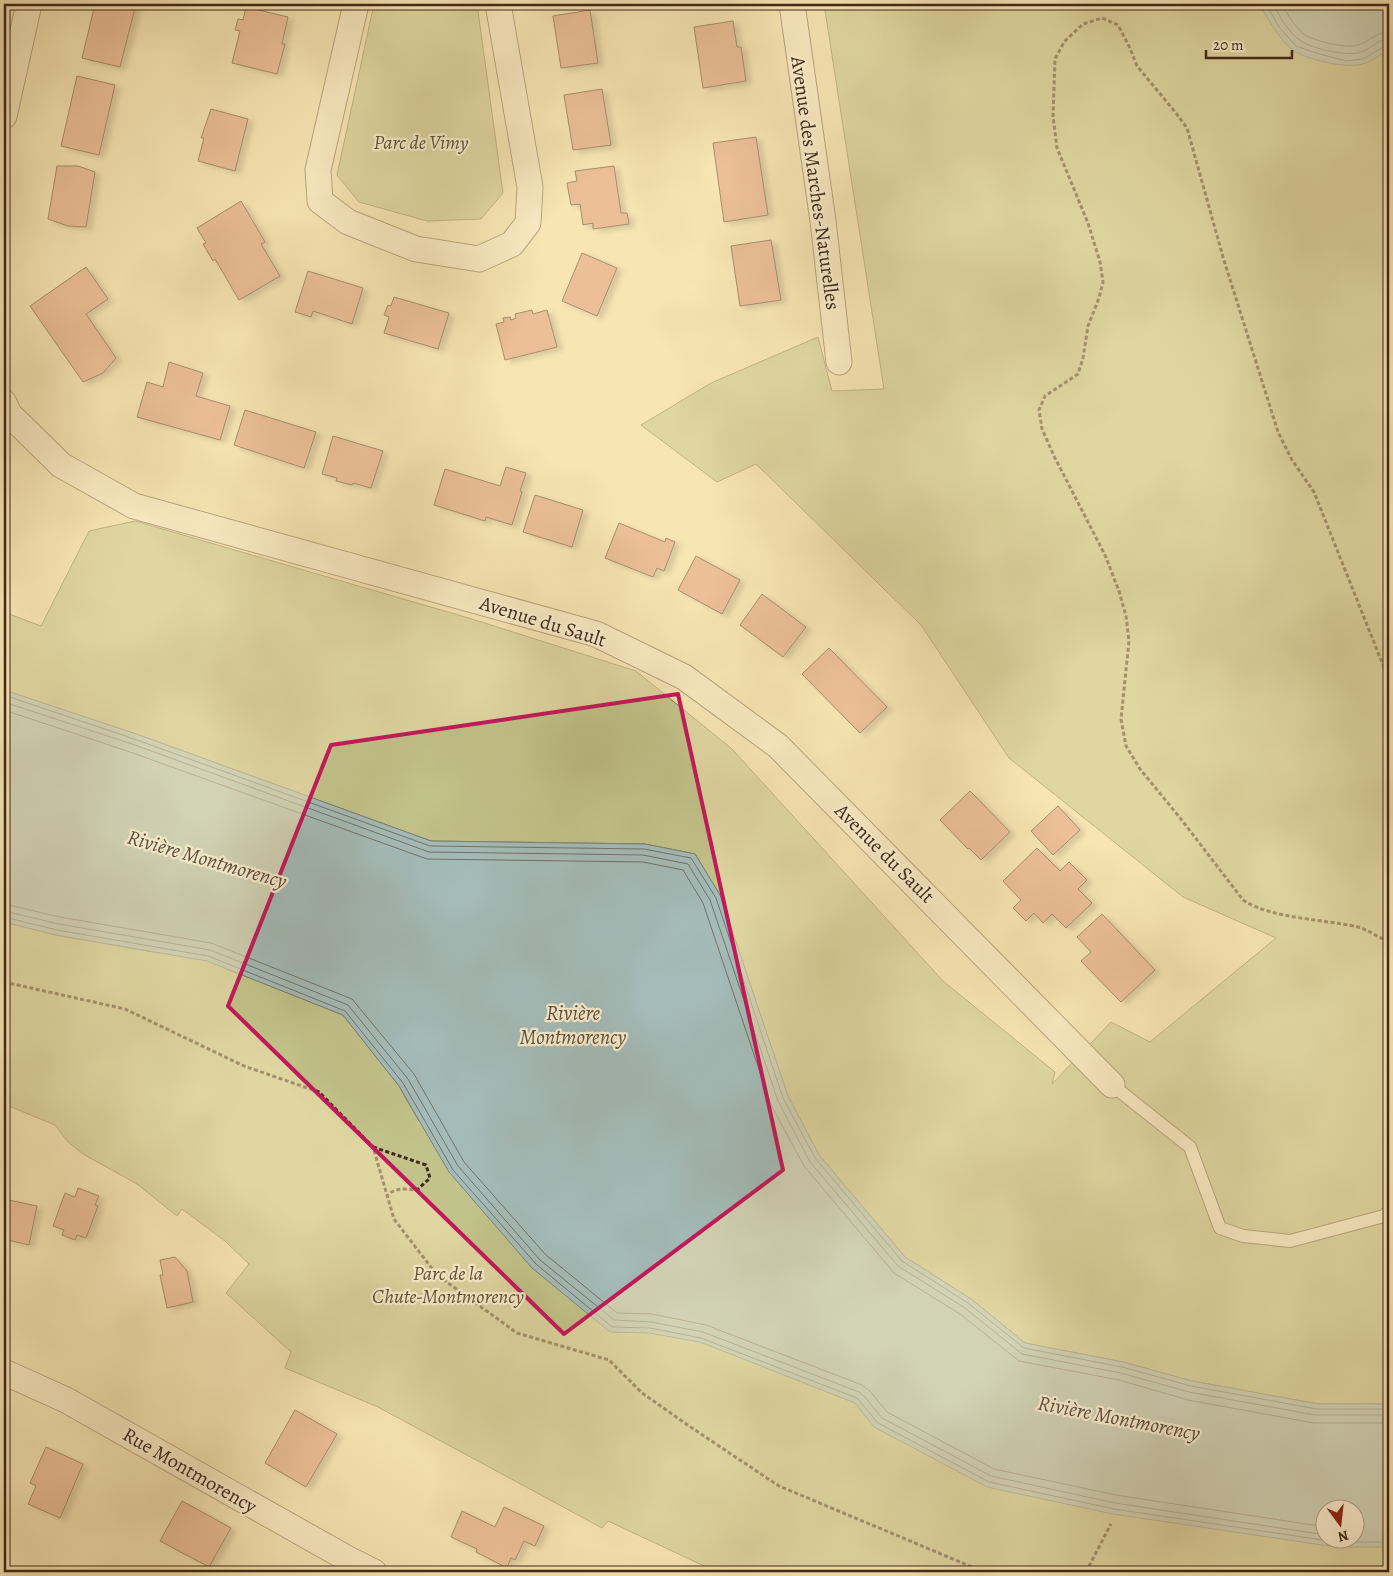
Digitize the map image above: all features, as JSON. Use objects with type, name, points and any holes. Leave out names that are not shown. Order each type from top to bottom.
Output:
[{"type":"street","points":[[4,116],[29,4]]},
{"type":"street","points":[[356,4],[318,170],[320,201],[348,222],[416,249],[479,259],[512,244],[528,223],[530,187],[498,4]]},
{"type":"street","name":"Avenue des Marches-Naturelles","points":[[792,4],[823,221],[839,362]]},
{"type":"street","name":"Avenue du Sault","points":[[4,403],[9,414],[60,465],[134,506],[596,634],[684,677],[778,746],[1112,1085]]},
{"type":"street","name":"Rue Montmorency","points":[[4,1372],[66,1400],[374,1572]]},
{"type":"lane","points":[[1112,1085],[1190,1147],[1220,1228],[1243,1236],[1290,1241],[1384,1216],[1389,1211]]},
{"type":"path","points":[[1389,680],[1314,492],[1292,460],[1278,432],[1228,274],[1187,128],[1137,66],[1118,25],[1102,18],[1083,24],[1064,42],[1055,59],[1053,116],[1057,148],[1088,223],[1100,262],[1103,282],[1088,326],[1083,358],[1078,374],[1045,396],[1039,410],[1042,429],[1105,555],[1119,591],[1126,616],[1129,642],[1121,719],[1126,746],[1140,769],[1243,900],[1254,908],[1361,928],[1389,941]]},
{"type":"path","points":[[4,982],[125,1009],[244,1066],[319,1092],[373,1147],[426,1165],[430,1178],[417,1190],[403,1188],[392,1191],[388,1196]]},
{"type":"path","points":[[373,1147],[394,1219],[437,1275],[517,1333],[609,1360],[642,1393],[779,1486],[984,1572]]},
{"type":"path","points":[[1086,1572],[1110,1524]]},
{"type":"highlighted area","points":[[678,694],[783,1170],[564,1334],[228,1006],[331,745]]},
{"type":"green space","name":"Parc de Vimy","points":[[374,4],[477,4],[503,193],[481,219],[427,221],[359,202],[337,175]]},
{"type":"green space","points":[[824,4],[1389,4],[1389,1404],[1318,1404],[1192,1381],[1123,1362],[1025,1343],[971,1299],[905,1257],[819,1155],[788,1096],[720,895],[695,854],[645,844],[431,841],[139,735],[4,690],[4,612],[41,626],[89,531],[135,521],[472,619],[636,671],[732,749],[943,981],[1055,1072],[1052,1084],[1111,1022],[1150,1042],[1276,938],[1183,897],[1009,758],[921,625],[756,464],[717,482],[641,425],[711,383],[818,337],[832,391],[884,389]]},
{"type":"green space","name":"Parc de la Chute-Montmorency","points":[[4,922],[56,935],[159,953],[170,950],[203,956],[227,969],[343,1015],[399,1086],[419,1121],[777,1363],[795,1379],[844,1398],[1389,1493],[1389,1572],[717,1572],[608,1521],[602,1528],[378,1407],[285,1368],[291,1352],[226,1293],[249,1264],[225,1241],[182,1209],[177,1216],[137,1184],[83,1154],[68,1142],[55,1125],[4,1104]]},
{"type":"water","points":[[1260,4],[1389,4],[1389,49],[1372,60],[1359,65],[1340,65],[1309,58],[1294,51],[1284,42]]},
{"type":"water","name":"Rivière Montmorency","points":[[4,690],[139,735],[431,841],[645,844],[695,854],[720,895],[788,1096],[819,1155],[905,1257],[971,1299],[1025,1343],[1123,1362],[1192,1381],[1318,1404],[1389,1404],[1389,1547],[1366,1547],[1366,1498],[1316,1498],[1316,1544],[1113,1514],[987,1487],[874,1427],[855,1403],[700,1342],[649,1333],[610,1332],[532,1268],[449,1172],[399,1086],[343,1015],[207,961],[56,935],[4,922]]},
{"type":"building","points":[[95,4],[136,4],[120,67],[82,58]]},
{"type":"building","points":[[246,7],[288,17],[282,44],[285,44],[277,74],[232,63],[240,31],[235,30],[238,19],[243,20]]},
{"type":"building","points":[[590,10],[598,63],[561,68],[553,16]]},
{"type":"building","points":[[733,21],[737,47],[741,47],[746,81],[703,88],[694,27]]},
{"type":"building","points":[[77,76],[115,85],[99,155],[61,146]]},
{"type":"building","points":[[602,89],[611,145],[573,150],[564,95]]},
{"type":"building","points":[[211,109],[248,119],[235,171],[198,161],[204,138],[201,138]]},
{"type":"building","points":[[756,137],[768,215],[724,222],[713,143]]},
{"type":"building","points":[[57,166],[78,166],[95,172],[86,227],[68,226],[48,219]]},
{"type":"building","points":[[614,166],[621,213],[627,213],[629,224],[593,229],[593,223],[583,225],[580,204],[571,205],[567,183],[577,181],[575,171]]},
{"type":"building","points":[[241,201],[265,242],[261,244],[280,276],[239,300],[215,259],[213,261],[203,244],[206,243],[197,228]]},
{"type":"building","points":[[771,240],[781,300],[740,306],[731,246]]},
{"type":"building","points":[[582,253],[617,268],[597,316],[562,301]]},
{"type":"building","points":[[86,267],[108,299],[86,314],[116,358],[103,373],[83,382],[30,306]]},
{"type":"building","points":[[308,271],[363,288],[352,324],[313,311],[311,317],[295,312]]},
{"type":"building","points":[[394,297],[449,313],[438,349],[384,333],[389,317],[384,315],[388,305],[391,306]]},
{"type":"building","points":[[532,310],[533,314],[547,310],[557,347],[505,360],[496,324],[504,322],[503,318],[510,317],[511,320],[516,318],[515,314]]},
{"type":"building","points":[[169,362],[203,373],[196,396],[230,406],[220,440],[137,417],[147,382],[163,387]]},
{"type":"building","points":[[245,410],[316,432],[304,468],[234,445]]},
{"type":"building","points":[[333,436],[383,451],[371,488],[336,481],[337,478],[322,474]]},
{"type":"building","points":[[506,467],[526,473],[512,525],[486,517],[485,521],[434,505],[445,469],[500,486]]},
{"type":"building","points":[[535,495],[583,510],[572,547],[523,532]]},
{"type":"building","points":[[619,523],[665,542],[666,538],[675,542],[664,571],[657,568],[653,577],[605,558]]},
{"type":"building","points":[[696,556],[740,580],[722,614],[678,590]]},
{"type":"building","points":[[762,594],[806,627],[783,657],[740,625]]},
{"type":"building","points":[[829,648],[887,707],[860,733],[802,674]]},
{"type":"building","points":[[970,791],[1010,832],[981,860],[940,820]]},
{"type":"building","points":[[1058,806],[1080,830],[1053,855],[1031,831]]},
{"type":"building","points":[[1037,848],[1060,871],[1069,862],[1087,880],[1078,889],[1092,903],[1066,928],[1052,914],[1043,923],[1034,913],[1026,921],[1013,908],[1021,900],[1003,881]]},
{"type":"building","points":[[1102,914],[1155,970],[1121,1002],[1081,961],[1091,952],[1077,937]]},
{"type":"building","points":[[78,1188],[99,1196],[95,1205],[98,1206],[86,1238],[77,1235],[75,1240],[62,1235],[64,1230],[53,1226],[65,1193],[75,1197]]},
{"type":"building","points":[[4,1199],[37,1206],[29,1245],[4,1239]]},
{"type":"building","points":[[175,1257],[187,1271],[193,1302],[167,1308],[160,1275],[163,1275],[160,1260]]},
{"type":"building","points":[[295,1410],[337,1434],[306,1487],[265,1463]]},
{"type":"building","points":[[46,1447],[83,1464],[60,1518],[28,1504],[36,1486],[30,1483]]},
{"type":"building","points":[[182,1501],[231,1528],[209,1567],[160,1541]]},
{"type":"building","points":[[504,1507],[544,1526],[535,1546],[524,1541],[515,1560],[511,1558],[507,1568],[476,1552],[477,1549],[451,1537],[462,1511],[495,1527]]}]
